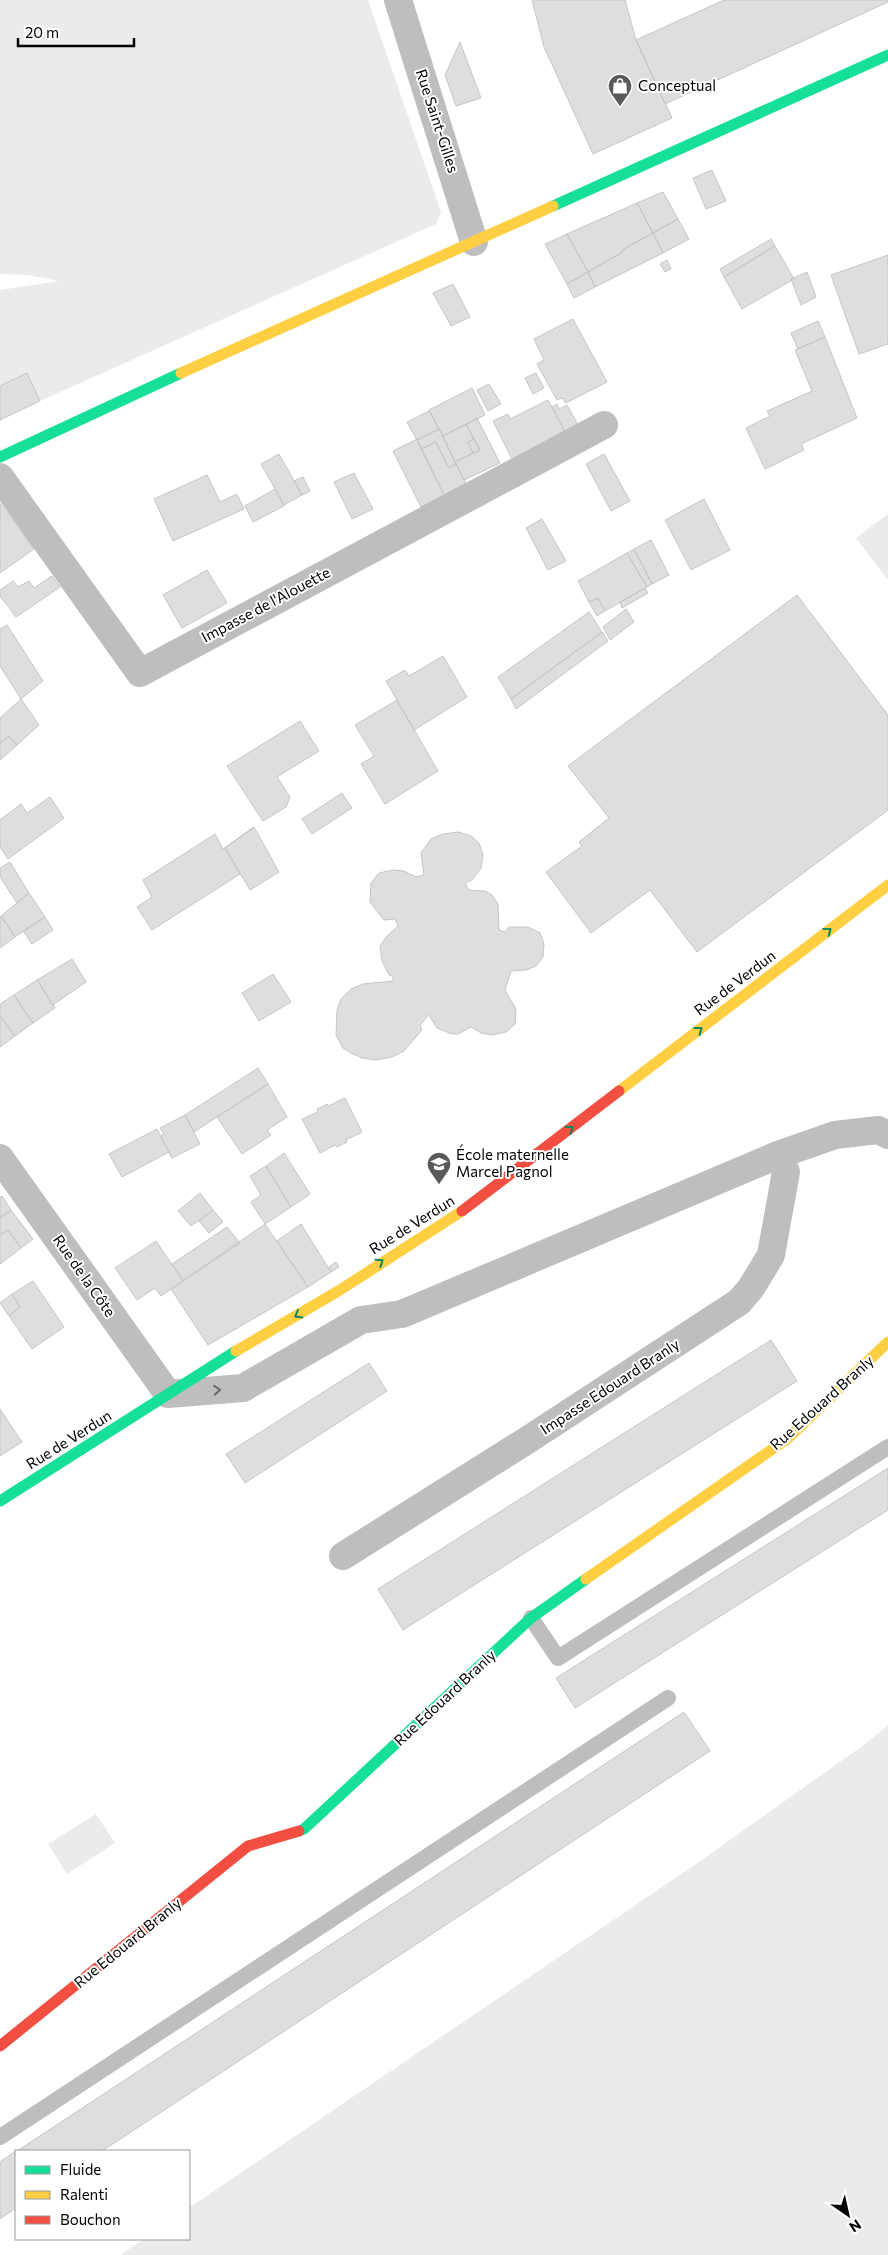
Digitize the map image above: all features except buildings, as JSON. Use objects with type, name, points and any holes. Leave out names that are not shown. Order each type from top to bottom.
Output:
[{"type":"street","name":"Rue Saint-Gilles","points":[[398,0],[474,242]]},
{"type":"street","points":[[0,457],[888,55]]},
{"type":"street","name":"Impasse de l'Alouette","points":[[0,478],[140,673],[604,425]]},
{"type":"street","name":"Rue de Verdun","points":[[0,1501],[207,1368],[340,1290],[466,1208],[888,885]]},
{"type":"street","points":[[168,1394],[243,1388],[362,1320],[402,1314],[778,1155],[835,1136],[885,1127]]},
{"type":"street","name":"Impasse Edouard Branly","points":[[343,1556],[526,1441],[739,1302],[752,1288],[771,1255],[786,1172],[778,1155]]},
{"type":"street","name":"Rue de la Côte","points":[[0,1158],[168,1394]]},
{"type":"street","points":[[340,1290],[350,1308],[362,1320]]},
{"type":"street","name":"Rue Edouard Branly","points":[[0,2046],[248,1846],[304,1829],[531,1618],[787,1439],[888,1342]]},
{"type":"lane","points":[[531,1618],[558,1658],[888,1447]]},
{"type":"lane","points":[[0,2137],[668,1698]]},
{"type":"shaded area","points":[[0,0],[368,0],[441,212],[436,224],[40,401],[27,373],[0,386],[0,290],[59,281],[28,275],[0,274]]},
{"type":"shaded area","points":[[888,514],[888,580],[856,538]]},
{"type":"shaded area","points":[[888,1725],[888,2255],[120,2255],[142,2240],[190,2240],[190,2207],[699,1862],[865,1744]]},
{"type":"shaded area","points":[[96,1814],[115,1843],[67,1874],[48,1844]]},
{"type":"traffic: fast","points":[[553,206],[888,55]]},
{"type":"traffic: fast","points":[[0,457],[181,373]]},
{"type":"traffic: fast","points":[[0,1501],[236,1351]]},
{"type":"traffic: fast","points":[[299,1831],[304,1829],[531,1618],[586,1579]]},
{"type":"traffic: slow","points":[[181,373],[553,206]]},
{"type":"traffic: slow","points":[[619,1091],[888,885]]},
{"type":"traffic: slow","points":[[236,1351],[340,1290],[462,1211]]},
{"type":"traffic: slow","points":[[586,1579],[787,1439],[888,1342]]},
{"type":"traffic: jam","points":[[462,1211],[619,1091]]},
{"type":"traffic: jam","points":[[0,2046],[248,1846],[299,1831]]},
{"type":"place","name":"Conceptual","points":[[620,107]]},
{"type":"place","name":"École maternelle Marcel Pagnol","points":[[439,1185]]}]
